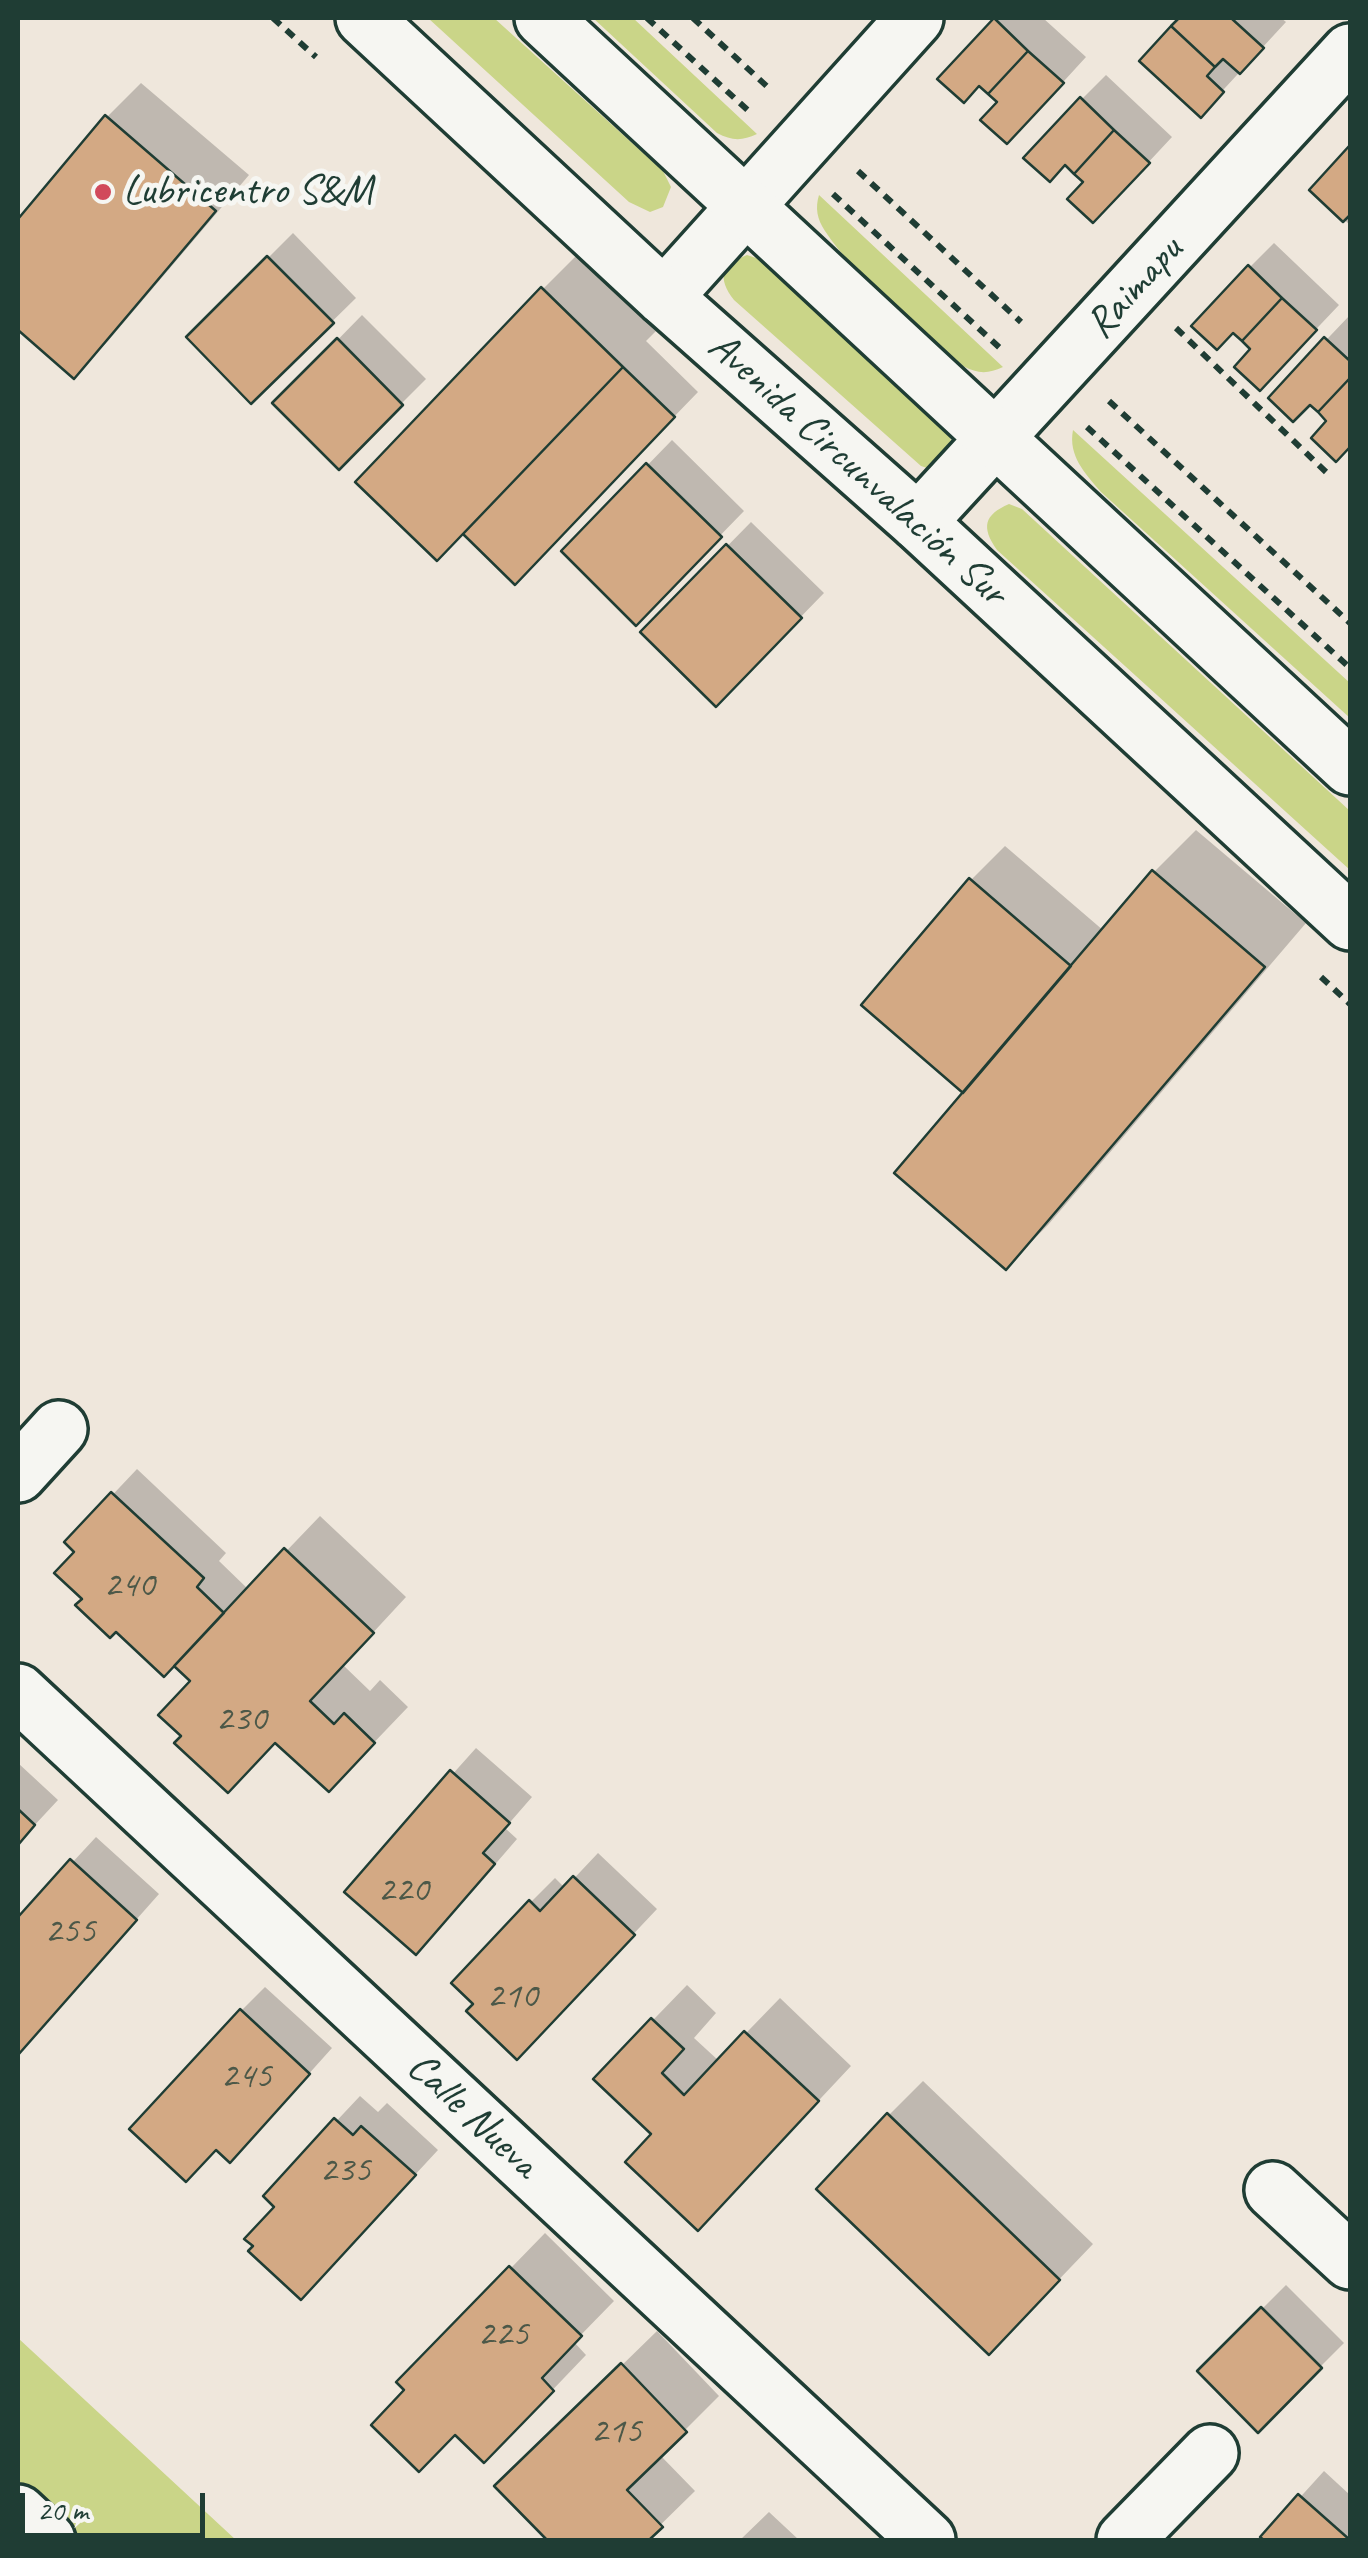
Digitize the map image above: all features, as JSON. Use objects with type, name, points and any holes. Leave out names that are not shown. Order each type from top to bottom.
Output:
[{"type":"street","name":"Avenida Circunvalación Sur","points":[[364,18],[1350,922]]},
{"type":"street","points":[[543,18],[1350,767]]},
{"type":"street","points":[[664,297],[915,18]]},
{"type":"street","name":"Raimapu","points":[[918,522],[1350,52]]},
{"type":"street","points":[[18,1474],[59,1429]]},
{"type":"street","name":"Calle Nueva","points":[[18,1692],[928,2540]]},
{"type":"street","points":[[1273,2190],[1350,2261]]},
{"type":"street","points":[[1125,2540],[1210,2453]]},
{"type":"street","points":[[18,2513],[47,2540]]},
{"type":"path","points":[[1165,316],[1326,472]]},
{"type":"green space","points":[[428,18],[494,18],[663,171],[671,187],[663,207],[650,212],[629,202]]},
{"type":"green space","points":[[593,18],[633,18],[757,134],[737,139],[717,133]]},
{"type":"green space","points":[[819,195],[1003,367],[983,372],[963,366],[890,302],[825,231],[818,213]]},
{"type":"green space","points":[[747,255],[759,259],[950,437],[952,446],[933,470],[921,466],[734,300],[725,285],[724,273]]},
{"type":"green space","points":[[1073,430],[1350,683],[1350,718],[1101,492],[1075,456]]},
{"type":"green space","points":[[1009,504],[1022,509],[1350,811],[1350,870],[997,550],[989,535],[988,522]]},
{"type":"green space","points":[[18,2338],[236,2540],[83,2540],[18,2480]]},
{"type":"building","points":[[994,18],[1028,51],[988,94],[979,86],[964,103],[937,79]]},
{"type":"building","points":[[1179,18],[1231,18],[1264,48],[1240,74],[1223,59],[1215,67],[1171,26]]},
{"type":"building","points":[[1171,26],[1215,67],[1207,76],[1224,92],[1201,118],[1139,61]]},
{"type":"building","points":[[1028,51],[1064,83],[1007,144],[980,120],[997,102],[988,94]]},
{"type":"building","points":[[1080,97],[1114,130],[1074,174],[1065,165],[1050,182],[1023,158]]},
{"type":"building","points":[[105,115],[216,211],[74,379],[18,330],[18,219]]},
{"type":"building","points":[[1114,130],[1150,163],[1093,223],[1067,199],[1083,182],[1074,174]]},
{"type":"building","points":[[1350,145],[1350,215],[1343,222],[1309,190]]},
{"type":"building","points":[[267,256],[334,323],[251,404],[186,337]]},
{"type":"building","points":[[1248,265],[1282,298],[1242,341],[1233,333],[1217,350],[1191,326]]},
{"type":"building","points":[[541,287],[623,367],[437,561],[355,482]]},
{"type":"building","points":[[1282,298],[1317,330],[1260,391],[1234,367],[1250,349],[1242,341]]},
{"type":"building","points":[[1324,337],[1350,361],[1350,378],[1318,412],[1310,405],[1293,422],[1268,398]]},
{"type":"building","points":[[337,338],[403,405],[339,470],[272,403]]},
{"type":"building","points":[[623,367],[675,417],[515,585],[463,534]]},
{"type":"building","points":[[1350,378],[1350,447],[1336,462],[1311,438],[1326,421],[1318,412]]},
{"type":"building","points":[[646,463],[722,537],[636,626],[561,551]]},
{"type":"building","points":[[726,544],[802,618],[716,707],[640,632]]},
{"type":"building","points":[[1152,870],[1265,967],[1006,1270],[894,1173]]},
{"type":"building","points":[[969,878],[1071,966],[963,1093],[861,1005]]},
{"type":"building","points":[[111,1492],[204,1578],[197,1587],[224,1613],[164,1677],[116,1632],[110,1638],[75,1605],[82,1599],[54,1573],[74,1552],[64,1542]]},
{"type":"building","points":[[284,1548],[374,1633],[310,1701],[334,1724],[344,1713],[375,1743],[329,1792],[275,1743],[228,1793],[174,1743],[181,1736],[158,1715],[190,1681],[174,1666]]},
{"type":"building","points":[[450,1770],[510,1823],[483,1853],[495,1864],[416,1955],[344,1892]]},
{"type":"building","points":[[18,1809],[35,1825],[18,1845]]},
{"type":"building","points":[[70,1859],[137,1920],[18,2055],[18,1917]]},
{"type":"building","points":[[573,1876],[635,1935],[517,2060],[466,2011],[473,2004],[451,1983],[529,1900],[540,1911]]},
{"type":"building","points":[[240,2009],[310,2074],[230,2163],[216,2150],[186,2182],[129,2129]]},
{"type":"building","points":[[651,2018],[684,2049],[662,2073],[684,2095],[744,2031],[819,2101],[698,2231],[625,2162],[651,2134],[593,2079]]},
{"type":"building","points":[[887,2113],[1060,2280],[989,2355],[816,2189]]},
{"type":"building","points":[[334,2118],[353,2135],[361,2126],[416,2175],[301,2300],[248,2251],[253,2246],[244,2239],[274,2207],[263,2196]]},
{"type":"building","points":[[509,2266],[582,2336],[542,2378],[554,2391],[484,2463],[455,2435],[419,2472],[371,2425],[404,2390],[396,2382]]},
{"type":"building","points":[[1261,2307],[1322,2368],[1258,2433],[1197,2371]]},
{"type":"building","points":[[621,2363],[687,2432],[627,2490],[663,2527],[649,2540],[547,2540],[494,2486]]},
{"type":"building","points":[[1298,2494],[1350,2540],[1260,2537]]},
{"type":"place","name":"Lubricentro S&M","points":[[103,192]]}]
